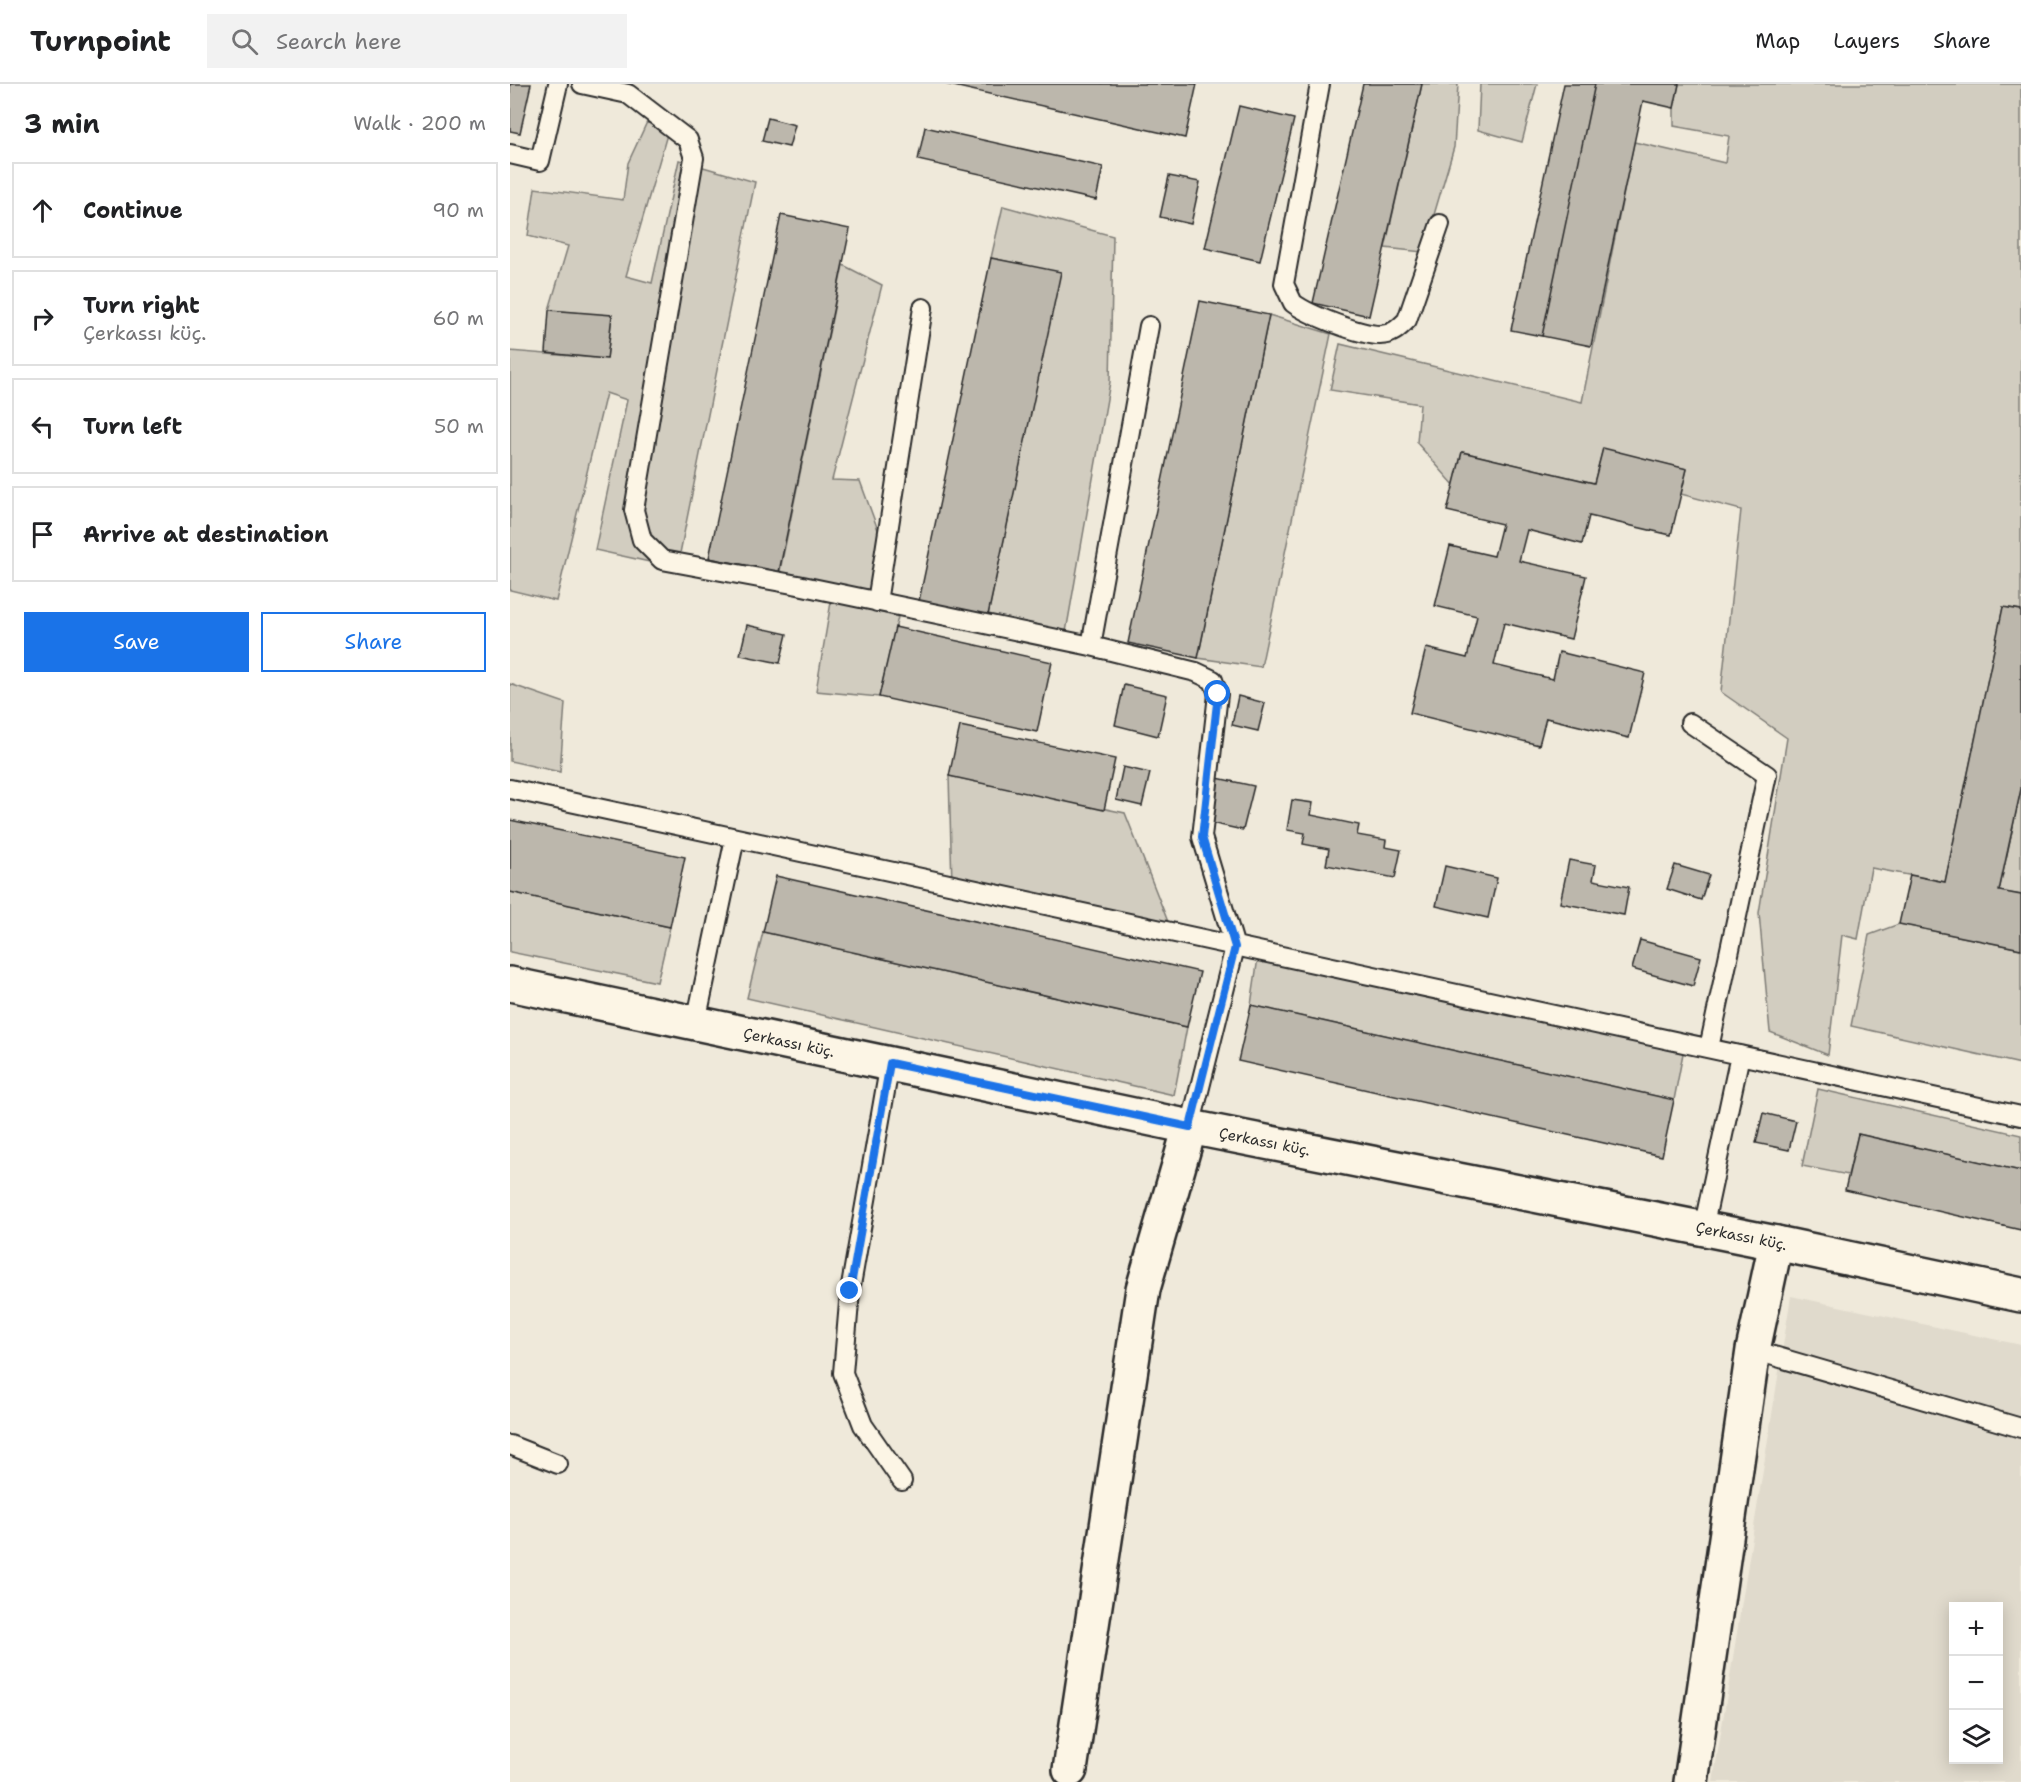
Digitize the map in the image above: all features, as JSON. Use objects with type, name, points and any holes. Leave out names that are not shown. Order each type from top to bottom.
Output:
[{"type":"street","name":"Çerkassı küç.","points":[[510,984],[1190,1127],[1776,1243],[2021,1295]]},
{"type":"street","points":[[1070,1770],[1143,1289],[1190,1127]]},
{"type":"street","points":[[1691,1782],[1753,1350],[1776,1243]]},
{"type":"lane","points":[[510,154],[540,160],[558,84]]},
{"type":"lane","points":[[582,84],[628,94],[688,140],[694,158],[634,510],[642,540],[662,560],[1091,646],[1196,672],[1213,681],[1218,694],[1202,837],[1235,947],[1190,1127]]},
{"type":"lane","points":[[1320,84],[1284,284],[1293,303],[1363,332],[1380,335],[1397,330],[1407,320],[1440,224]]},
{"type":"lane","points":[[877,602],[924,308]]},
{"type":"lane","points":[[1091,646],[1149,326]]},
{"type":"lane","points":[[1690,723],[1767,775],[1709,1048]]},
{"type":"lane","points":[[510,789],[2021,1116]]},
{"type":"lane","points":[[696,1023],[735,838]]},
{"type":"lane","points":[[1703,1229],[1740,1055]]},
{"type":"lane","points":[[890,1063],[850,1291],[843,1373],[863,1425],[902,1481]]},
{"type":"lane","points":[[1753,1350],[2021,1428]]},
{"type":"lane","points":[[510,1445],[558,1464]]},
{"type":"shaded area","points":[[1422,84],[1458,84],[1454,147],[1423,252],[1385,248]]},
{"type":"shaded area","points":[[1480,84],[1537,84],[1522,142],[1478,130]]},
{"type":"shaded area","points":[[1679,84],[2021,84],[2021,610],[2003,607],[1945,882],[1871,868],[1858,939],[1842,935],[1828,1055],[1770,1032],[1759,913],[1787,738],[1721,692],[1741,510],[1681,494],[1687,469],[1603,449],[1594,483],[1462,452],[1454,485],[1417,443],[1420,404],[1330,390],[1340,344],[1582,402],[1634,142],[1725,163],[1729,136],[1674,126],[1674,108]]},
{"type":"shaded area","points":[[647,122],[668,131],[626,276],[652,283],[679,160],[755,182],[677,568],[595,550],[627,400],[606,393],[556,601],[510,590],[510,351],[607,359],[612,316],[549,310],[568,246],[528,236],[535,188],[623,200],[628,163]]},
{"type":"shaded area","points":[[1003,206],[1113,236],[1110,382],[1066,632],[988,615],[1060,273],[991,258]]},
{"type":"shaded area","points":[[843,265],[882,285],[832,480],[860,481],[888,557],[878,612],[898,617],[879,697],[816,691],[831,602],[776,590]]},
{"type":"shaded area","points":[[1269,315],[1331,334],[1261,667],[1198,658]]},
{"type":"shaded area","points":[[510,684],[565,703],[560,772],[510,761]]},
{"type":"shaded area","points":[[949,776],[1125,813],[1172,932],[952,884]]},
{"type":"shaded area","points":[[2021,789],[2021,895],[1999,891]]},
{"type":"shaded area","points":[[510,892],[670,927],[657,982],[510,952]]},
{"type":"shaded area","points":[[1899,924],[2021,949],[2021,1064],[1851,1026],[1869,935]]},
{"type":"shaded area","points":[[763,932],[1187,1027],[1174,1095],[747,998]]},
{"type":"shaded area","points":[[1259,951],[1685,1043],[1674,1100],[1251,1005]]},
{"type":"shaded area","points":[[1818,1089],[2021,1135],[2021,1171],[1858,1134],[1848,1175],[1802,1166]]},
{"type":"shaded area","points":[[1791,1296],[2021,1345],[2021,1782],[1713,1782]]},
{"type":"building","points":[[510,84],[531,84],[520,133],[510,131]]},
{"type":"building","points":[[945,84],[1197,84],[1185,138]]},
{"type":"building","points":[[1363,84],[1422,84],[1369,316],[1313,303]]},
{"type":"building","points":[[1564,84],[1595,84],[1542,336],[1511,330]]},
{"type":"building","points":[[1595,84],[1679,84],[1674,108],[1643,101],[1591,346],[1542,336]]},
{"type":"building","points":[[1239,106],[1294,119],[1260,261],[1205,248]]},
{"type":"building","points":[[768,118],[795,125],[789,147],[762,141]]},
{"type":"building","points":[[925,127],[1103,167],[1096,200],[918,160]]},
{"type":"building","points":[[1169,176],[1200,182],[1191,224],[1160,217]]},
{"type":"building","points":[[781,215],[850,229],[779,572],[709,558]]},
{"type":"building","points":[[991,258],[1061,272],[988,615],[919,601]]},
{"type":"building","points":[[1200,301],[1269,315],[1198,658],[1128,643]]},
{"type":"building","points":[[549,310],[612,315],[607,359],[546,353]]},
{"type":"building","points":[[1603,448],[1687,469],[1671,535],[1589,516],[1582,544],[1527,530],[1519,561],[1586,576],[1571,639],[1504,623],[1494,665],[1553,679],[1559,652],[1645,673],[1629,738],[1546,718],[1539,745],[1410,713],[1426,648],[1467,658],[1477,616],[1435,606],[1450,546],[1494,556],[1502,524],[1447,511],[1462,452],[1594,483]]},
{"type":"building","points":[[2003,607],[2021,610],[2021,789],[1999,891],[2021,895],[2021,949],[1899,924],[1910,875],[1945,882]]},
{"type":"building","points":[[747,625],[787,634],[780,663],[740,655]]},
{"type":"building","points":[[895,627],[1052,662],[1037,732],[879,697]]},
{"type":"building","points":[[1124,685],[1167,695],[1158,736],[1115,725]]},
{"type":"building","points":[[1238,696],[1265,703],[1258,731],[1232,725]]},
{"type":"building","points":[[960,726],[1115,759],[1104,810],[949,776]]},
{"type":"building","points":[[1123,767],[1150,773],[1142,806],[1116,800]]},
{"type":"building","points":[[1217,778],[1254,786],[1243,830],[1206,822]]},
{"type":"building","points":[[1292,800],[1313,803],[1311,815],[1359,825],[1357,835],[1386,840],[1385,847],[1401,850],[1395,878],[1326,865],[1329,849],[1303,844],[1305,833],[1287,830]]},
{"type":"building","points":[[510,820],[685,857],[670,927],[510,892]]},
{"type":"building","points":[[1569,860],[1596,865],[1593,880],[1629,887],[1624,915],[1560,903]]},
{"type":"building","points":[[1675,865],[1709,875],[1701,900],[1667,889]]},
{"type":"building","points":[[1445,866],[1497,878],[1488,918],[1436,906]]},
{"type":"building","points":[[776,876],[1200,972],[1187,1027],[763,932]]},
{"type":"building","points":[[1640,940],[1701,957],[1693,986],[1632,969]]},
{"type":"building","points":[[1251,1005],[1674,1100],[1662,1156],[1238,1061]]},
{"type":"building","points":[[1763,1113],[1796,1121],[1789,1150],[1756,1143]]},
{"type":"building","points":[[1858,1134],[2021,1171],[2021,1230],[1845,1190]]},
{"type":"route","points":[[850,1291],[890,1063],[1190,1127],[1235,947],[1202,837],[1218,694]]}]
